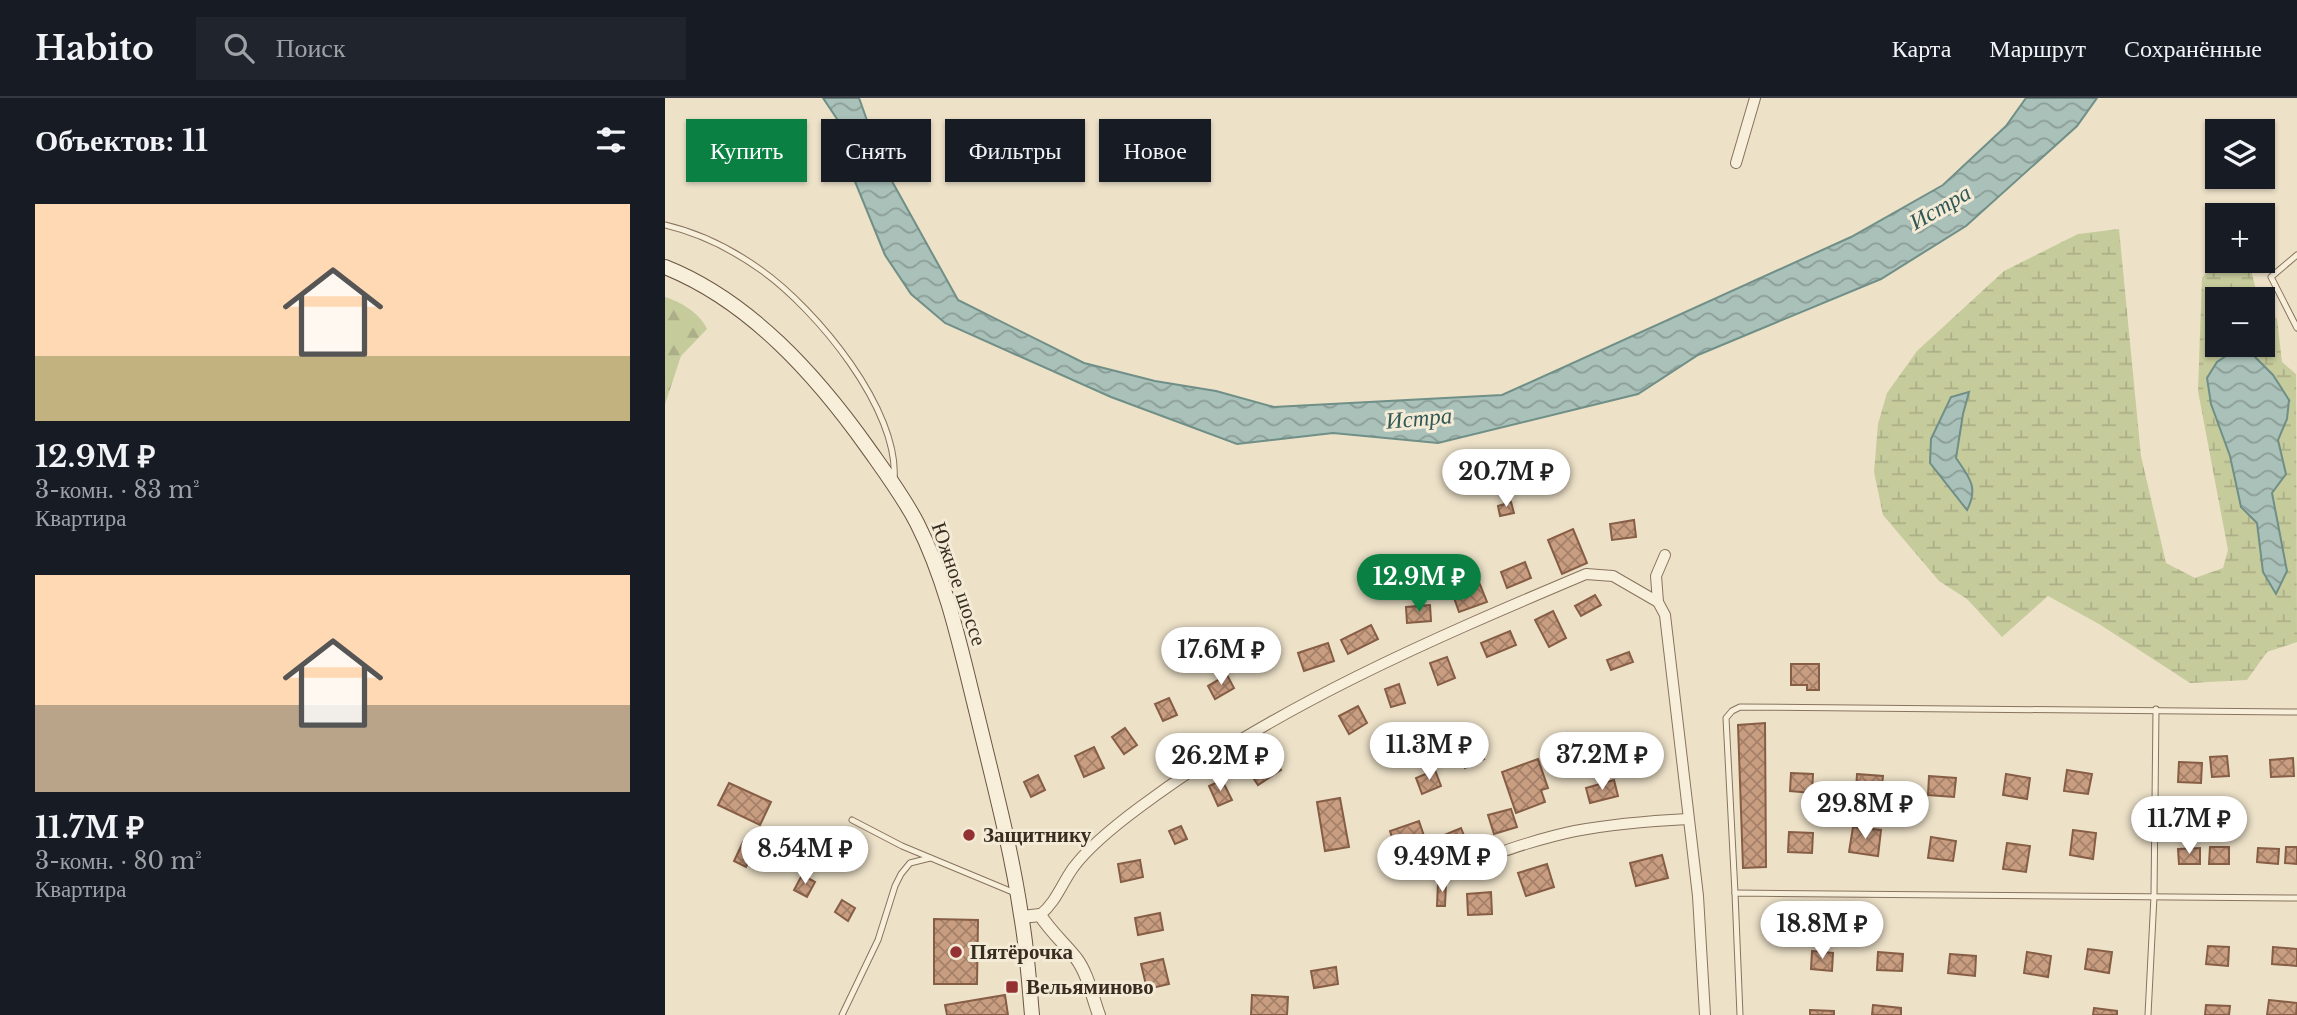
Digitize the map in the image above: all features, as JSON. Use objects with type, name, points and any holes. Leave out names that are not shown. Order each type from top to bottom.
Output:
[{"type":"main road","name":"Южное шоссе","points":[[665,267],[726,300],[797,362],[840,409],[894,483],[917,523],[950,612],[1007,836],[1022,917],[1032,1015]]},
{"type":"street","points":[[1736,163],[1755,98]]},
{"type":"street","points":[[1665,555],[1656,576],[1658,602],[1665,615],[1671,662],[1697,896],[1705,1015]]},
{"type":"street","points":[[1022,917],[1040,915],[1052,905],[1075,865],[1139,808],[1201,764],[1390,659],[1586,574],[1613,576],[1658,602]]},
{"type":"street","points":[[1445,871],[1527,844],[1574,832],[1645,821],[1688,819]]},
{"type":"street","points":[[1040,915],[1050,931],[1076,958],[1099,1015]]},
{"type":"lane","points":[[665,225],[685,230],[729,250],[762,270],[805,308],[836,344],[872,398],[886,426],[895,462],[894,483]]},
{"type":"lane","points":[[2297,255],[2271,277],[2297,328]]},
{"type":"lane","points":[[1739,1015],[1726,718],[1732,711],[1740,707],[2297,712]]},
{"type":"lane","points":[[2148,1015],[2154,896],[2156,709]]},
{"type":"lane","points":[[852,820],[930,858],[1018,894]]},
{"type":"lane","points":[[902,845],[910,863]]},
{"type":"lane","points":[[842,1015],[878,940],[901,874],[910,863],[930,858]]},
{"type":"lane","points":[[1735,893],[2297,898]]},
{"type":"green space","points":[[2119,229],[2141,456],[2166,563],[2195,578],[2223,568],[2228,550],[2198,391],[2202,278],[2206,273],[2252,273],[2255,287],[2205,287],[2205,357],[2275,357],[2275,317],[2277,319],[2282,362],[2296,374],[2297,642],[2267,652],[2247,680],[2190,683],[2099,624],[2048,596],[2002,637],[1967,599],[1939,581],[1883,515],[1874,472],[1878,424],[1887,393],[1917,351],[2004,271],[2078,234]]},
{"type":"green space","points":[[665,297],[689,309],[700,318],[707,329],[681,356],[665,404]]},
{"type":"water","points":[[823,98],[859,98],[867,119],[837,119]]},
{"type":"water","name":"Истра","points":[[2026,98],[2097,98],[2077,126],[1966,226],[1881,279],[1698,355],[1638,394],[1438,443],[1333,433],[1237,444],[1111,397],[945,323],[911,294],[885,255],[855,182],[892,182],[958,300],[1084,363],[1155,381],[1216,391],[1274,407],[1502,395],[1851,237],[1943,185],[2006,126]]},
{"type":"water","points":[[2224,357],[2255,357],[2273,375],[2289,400],[2287,419],[2278,440],[2286,474],[2272,493],[2287,571],[2276,594],[2263,572],[2257,523],[2241,507],[2230,456],[2211,404],[2207,378],[2217,362]]},
{"type":"water","points":[[1969,392],[1956,458],[1971,482],[1971,502],[1967,510],[1930,463],[1931,439],[1951,397]]},
{"type":"building","points":[[1511,502],[1514,513],[1500,516],[1498,506]]},
{"type":"building","points":[[1634,520],[1636,537],[1612,540],[1610,524]]},
{"type":"building","points":[[1573,529],[1587,563],[1562,574],[1548,540]]},
{"type":"building","points":[[1525,562],[1531,578],[1507,588],[1501,572]]},
{"type":"building","points":[[1479,582],[1487,602],[1459,612],[1452,592]]},
{"type":"building","points":[[1595,595],[1601,605],[1581,616],[1575,606]]},
{"type":"building","points":[[1430,605],[1431,621],[1407,623],[1406,607]]},
{"type":"building","points":[[1553,611],[1566,638],[1549,647],[1535,620]]},
{"type":"building","points":[[1371,625],[1378,639],[1348,654],[1341,640]]},
{"type":"building","points":[[1510,631],[1516,645],[1487,657],[1481,643]]},
{"type":"building","points":[[1328,643],[1334,661],[1304,671],[1298,653]]},
{"type":"building","points":[[1629,652],[1633,662],[1611,670],[1607,660]]},
{"type":"building","points":[[1447,657],[1455,678],[1438,685],[1430,663]]},
{"type":"building","points":[[1791,664],[1819,664],[1819,690],[1807,690],[1807,685],[1791,685]]},
{"type":"building","points":[[1227,675],[1234,688],[1215,699],[1208,686]]},
{"type":"building","points":[[1399,684],[1405,703],[1391,707],[1385,689]]},
{"type":"building","points":[[1169,698],[1177,715],[1163,721],[1155,704]]},
{"type":"building","points":[[1358,706],[1367,723],[1349,734],[1339,716]]},
{"type":"building","points":[[1765,723],[1766,867],[1743,868],[1738,725]]},
{"type":"building","points":[[1125,728],[1137,745],[1124,754],[1112,737]]},
{"type":"building","points":[[1611,743],[1618,766],[1608,769],[1601,746]]},
{"type":"building","points":[[1477,744],[1484,759],[1465,768],[1459,753]]},
{"type":"building","points":[[1094,747],[1104,768],[1084,777],[1075,756]]},
{"type":"building","points":[[1270,752],[1281,770],[1258,785],[1246,767]]},
{"type":"building","points":[[2227,756],[2229,776],[2212,777],[2210,757]]},
{"type":"building","points":[[2293,758],[2294,776],[2271,777],[2270,760]]},
{"type":"building","points":[[1538,759],[1548,788],[1541,790],[1545,802],[1516,813],[1502,772]]},
{"type":"building","points":[[2179,762],[2202,763],[2201,783],[2178,782]]},
{"type":"building","points":[[1435,770],[1441,786],[1422,794],[1416,778]]},
{"type":"building","points":[[2067,770],[2092,774],[2088,794],[2064,791]]},
{"type":"building","points":[[1791,773],[1813,774],[1812,793],[1790,791]]},
{"type":"building","points":[[1857,774],[1883,776],[1881,793],[1856,791]]},
{"type":"building","points":[[2006,774],[2030,778],[2027,799],[2003,795]]},
{"type":"building","points":[[1038,775],[1045,790],[1031,797],[1024,782]]},
{"type":"building","points":[[1929,776],[1956,778],[1954,797],[1928,795]]},
{"type":"building","points":[[1222,780],[1232,800],[1218,806],[1209,786]]},
{"type":"building","points":[[1614,780],[1618,796],[1590,803],[1586,788]]},
{"type":"building","points":[[729,783],[771,802],[760,825],[718,805]]},
{"type":"building","points":[[1340,798],[1349,847],[1325,851],[1317,802]]},
{"type":"building","points":[[1511,809],[1517,827],[1494,834],[1488,815]]},
{"type":"building","points":[[1419,821],[1426,842],[1397,852],[1390,831]]},
{"type":"building","points":[[1181,826],[1187,839],[1175,844],[1169,831]]},
{"type":"building","points":[[1853,827],[1881,830],[1878,856],[1849,852]]},
{"type":"building","points":[[1461,828],[1467,843],[1443,853],[1437,838]]},
{"type":"building","points":[[2073,830],[2096,833],[2093,859],[2070,855]]},
{"type":"building","points":[[1789,832],[1813,833],[1812,853],[1788,852]]},
{"type":"building","points":[[1931,837],[1956,841],[1953,861],[1928,858]]},
{"type":"building","points":[[743,842],[755,849],[746,867],[734,861]]},
{"type":"building","points":[[2007,843],[2030,846],[2026,872],[2003,869]]},
{"type":"building","points":[[2210,847],[2229,847],[2229,864],[2209,864]]},
{"type":"building","points":[[2286,847],[2297,847],[2297,864],[2285,863]]},
{"type":"building","points":[[2200,848],[2200,864],[2179,864],[2178,849]]},
{"type":"building","points":[[2258,848],[2279,849],[2278,864],[2257,862]]},
{"type":"building","points":[[1662,855],[1668,878],[1636,886],[1630,863]]},
{"type":"building","points":[[1140,860],[1143,877],[1121,882],[1118,864]]},
{"type":"building","points":[[1547,864],[1554,887],[1526,896],[1518,873]]},
{"type":"building","points":[[802,875],[815,882],[807,897],[794,890]]},
{"type":"building","points":[[1438,883],[1446,883],[1445,906],[1437,906]]},
{"type":"building","points":[[1491,892],[1492,914],[1468,915],[1467,894]]},
{"type":"building","points":[[842,900],[855,908],[848,921],[835,912]]},
{"type":"building","points":[[1160,913],[1163,930],[1138,935],[1135,918]]},
{"type":"building","name":"Пятёрочка","points":[[934,919],[978,920],[977,984],[934,984]]},
{"type":"building","points":[[1793,919],[1811,919],[1811,941],[1793,941]]},
{"type":"building","points":[[2208,946],[2229,947],[2228,966],[2206,964]]},
{"type":"building","points":[[2273,947],[2297,949],[2297,966],[2272,964]]},
{"type":"building","points":[[2088,949],[2112,952],[2109,973],[2085,969]]},
{"type":"building","points":[[1812,951],[1833,953],[1832,971],[1811,969]]},
{"type":"building","points":[[1878,952],[1903,954],[1902,971],[1877,970]]},
{"type":"building","points":[[2027,952],[2051,956],[2048,977],[2024,973]]},
{"type":"building","points":[[1950,954],[1976,956],[1975,976],[1948,973]]},
{"type":"building","points":[[1163,959],[1169,984],[1147,989],[1141,964]]},
{"type":"building","points":[[1336,967],[1338,984],[1314,988],[1311,971]]},
{"type":"building","points":[[1005,995],[1008,1015],[947,1015],[945,1005]]},
{"type":"building","points":[[1252,995],[1288,997],[1287,1015],[1251,1015]]},
{"type":"building","points":[[2269,1000],[2297,1003],[2296,1015],[2267,1015]]},
{"type":"building","points":[[1873,1005],[1901,1008],[1901,1015],[1872,1015]]},
{"type":"building","points":[[2206,1005],[2230,1006],[2229,1015],[2205,1015]]},
{"type":"building","points":[[2094,1008],[2117,1011],[2117,1015],[2093,1015]]},
{"type":"building","points":[[1810,1010],[1834,1011],[1834,1015],[1810,1015]]},
{"type":"place","name":"Защитнику","points":[[969,835]]},
{"type":"place","name":"Пятёрочка","points":[[956,952]]},
{"type":"place","name":"Вельяминово","points":[[1012,987]]}]
